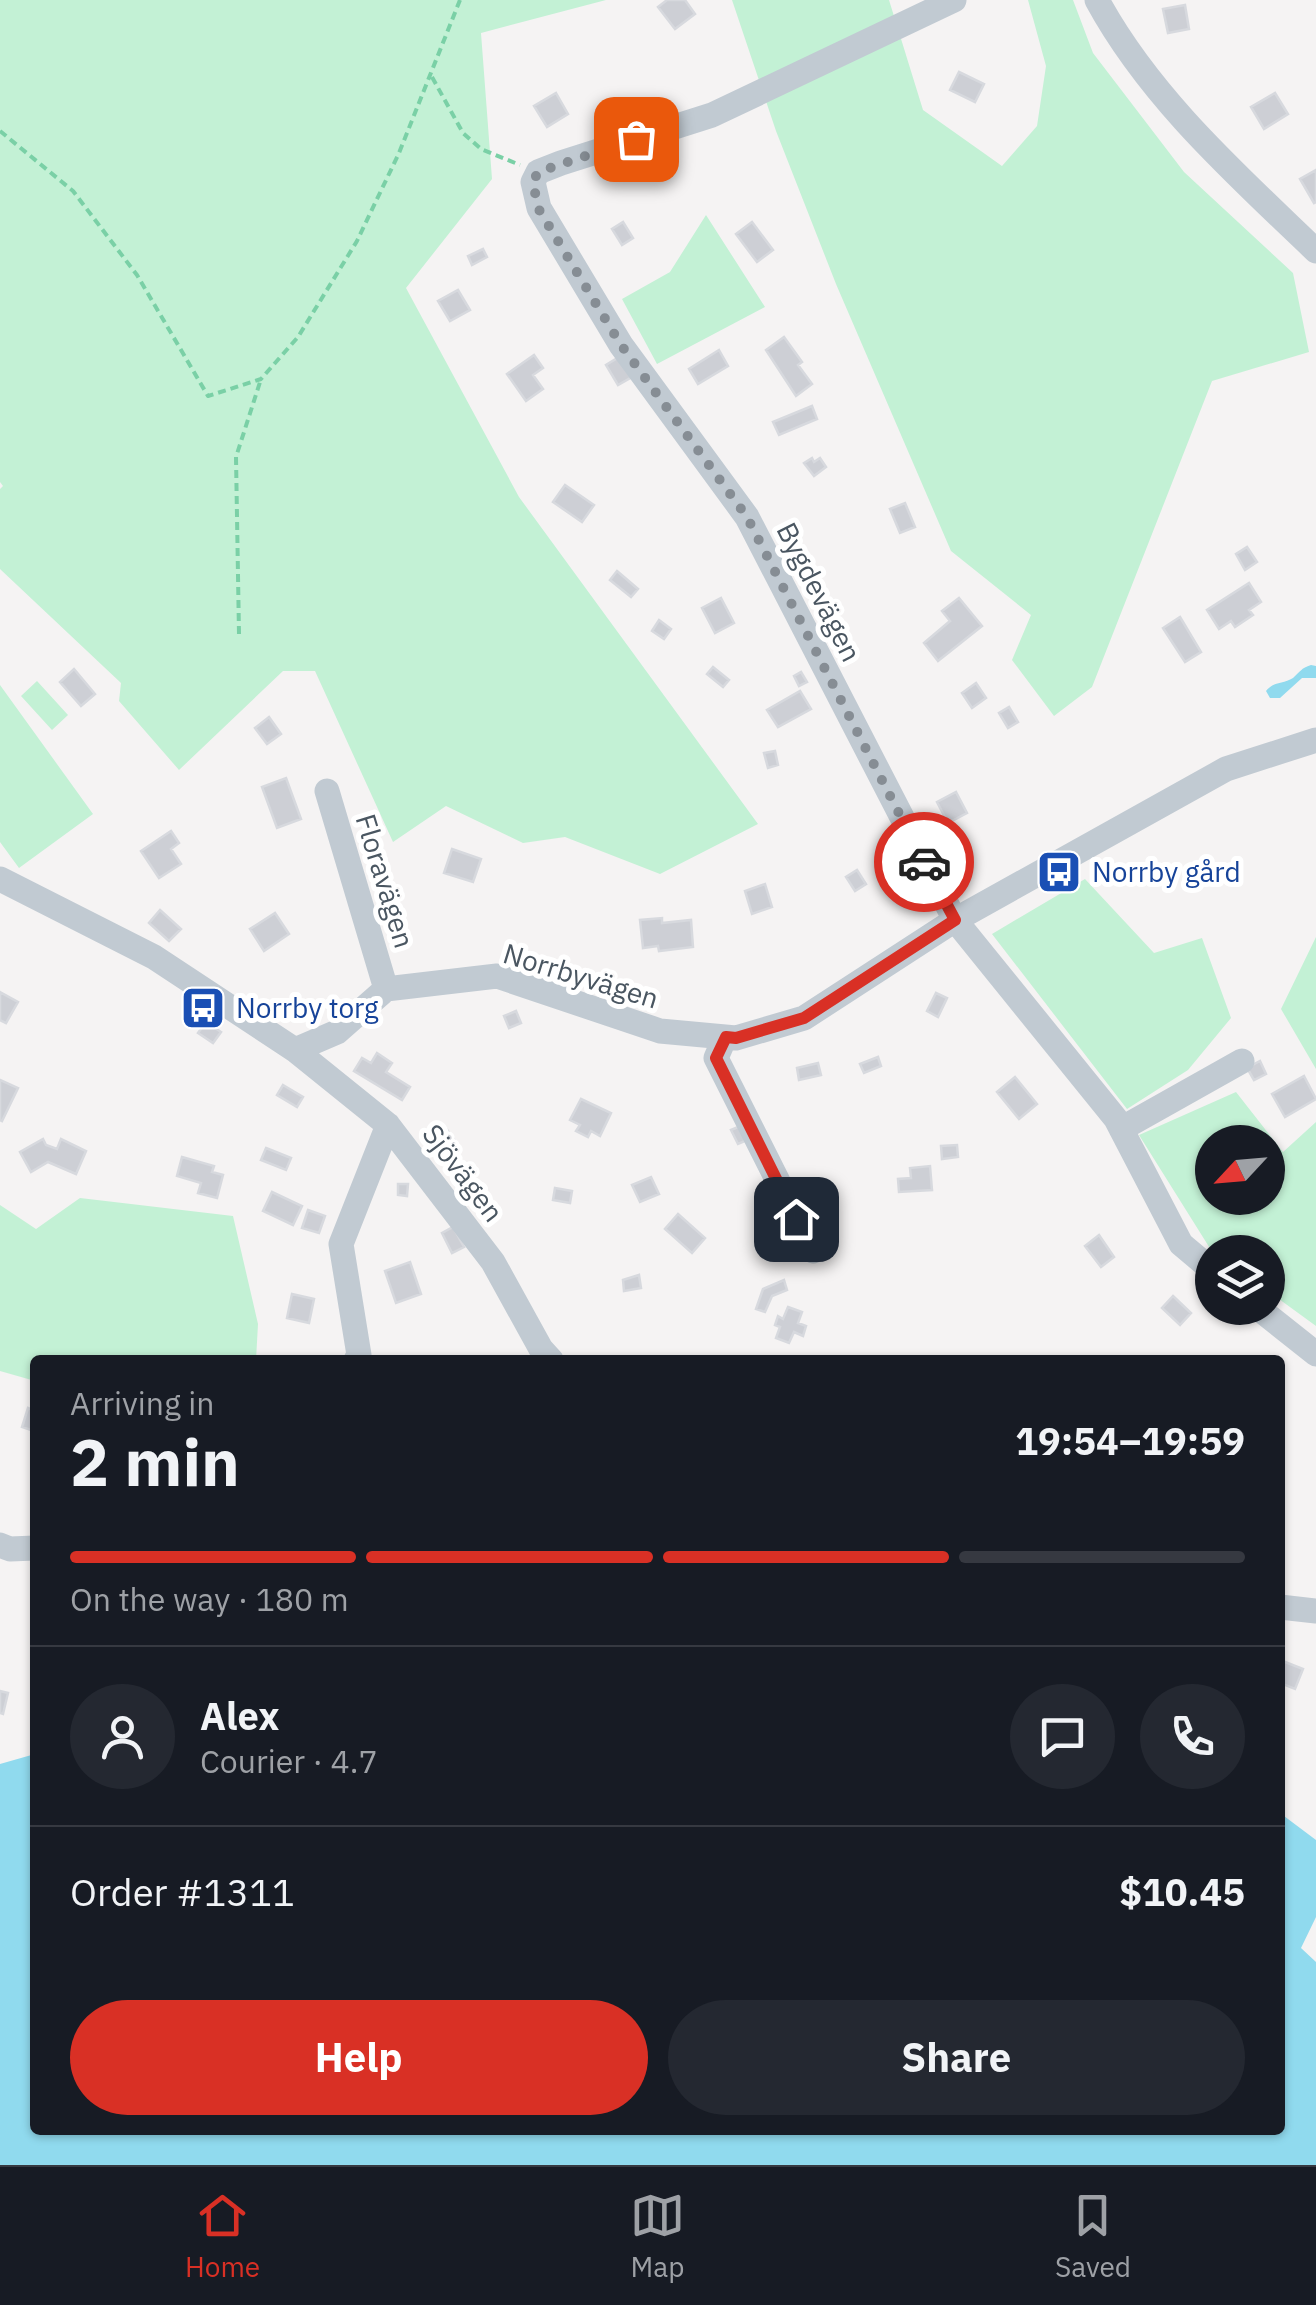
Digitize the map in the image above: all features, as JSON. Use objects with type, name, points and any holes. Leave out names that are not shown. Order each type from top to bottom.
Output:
[{"type":"street","points":[[536,176],[561,163],[712,116],[954,0]]},
{"type":"street","points":[[1097,0],[1116,36],[1204,144],[1316,252]]},
{"type":"street","name":"Bygdevägen","points":[[536,176],[533,182],[538,208],[621,345],[747,517],[955,920],[1122,1130],[1181,1244],[1195,1256]]},
{"type":"street","name":"Norrbyvägen","points":[[386,989],[497,976],[660,1031],[736,1038],[804,1018],[955,920],[1226,769],[1316,740]]},
{"type":"street","name":"Floravägen","points":[[327,791],[386,989]]},
{"type":"street","points":[[0,880],[154,957],[294,1050],[336,1032],[386,989]]},
{"type":"street","points":[[726,1037],[716,1058],[812,1251]]},
{"type":"street","name":"Sjövägen","points":[[294,1050],[388,1124],[492,1262],[546,1355]]},
{"type":"street","points":[[1122,1130],[1242,1061]]},
{"type":"street","points":[[359,1355],[341,1244],[388,1124]]},
{"type":"street","points":[[1279,1325],[1316,1354]]},
{"type":"street","points":[[0,1546],[30,1548]]},
{"type":"street","points":[[1285,1608],[1316,1611]]},
{"type":"path","points":[[238,634],[236,457],[261,379],[298,337],[357,240],[400,152],[460,0]]},
{"type":"path","points":[[430,74],[463,133],[482,149],[524,166],[536,176]]},
{"type":"path","points":[[0,131],[73,192],[137,275],[208,396],[261,379]]},
{"type":"green space","points":[[0,0],[606,0],[481,33],[492,179],[406,288],[519,497],[758,824],[660,874],[565,837],[523,843],[446,806],[393,842],[315,671],[283,671],[179,770],[119,701],[121,683],[0,569]]},
{"type":"green space","points":[[732,0],[889,0],[923,110],[1002,166],[1037,126],[1046,66],[1028,0],[1073,0],[1093,53],[1184,172],[1293,273],[1309,352],[1212,381],[1092,687],[1054,716],[1012,660],[1031,615],[951,551],[836,284],[776,131]]},
{"type":"green space","points":[[706,215],[765,307],[657,364],[622,299],[670,272]]},
{"type":"green space","points":[[37,681],[68,715],[52,730],[21,696]]},
{"type":"green space","points":[[0,685],[93,814],[19,868],[0,842]]},
{"type":"green space","points":[[1085,879],[1154,953],[1202,938],[1231,1018],[1188,1070],[1127,1109],[992,934]]},
{"type":"green space","points":[[1316,937],[1316,1069],[1281,1009]]},
{"type":"green space","points":[[1236,1092],[1262,1125],[1195,1125],[1195,1215],[1285,1215],[1285,1150],[1316,1122],[1316,1326],[1285,1303],[1285,1235],[1202,1235],[1139,1135]]},
{"type":"green space","points":[[80,1198],[233,1216],[258,1324],[256,1355],[30,1355],[30,1380],[0,1371],[0,1205],[36,1229]]},
{"type":"water","points":[[1311,665],[1316,666],[1316,678],[1302,678],[1280,698],[1270,698],[1266,691],[1269,688],[1290,680]]},
{"type":"water","points":[[30,1755],[30,2135],[1285,2135],[1285,1817],[1316,1840],[1316,1917],[1301,1948],[1316,1962],[1316,2165],[0,2165],[0,1764]]},
{"type":"building","points":[[667,0],[685,0],[695,14],[675,29],[658,7]]},
{"type":"building","points":[[1185,5],[1189,29],[1168,33],[1163,9]]},
{"type":"building","points":[[959,72],[984,84],[975,102],[950,90]]},
{"type":"building","points":[[556,93],[568,114],[547,127],[534,106]]},
{"type":"building","points":[[1275,93],[1288,114],[1264,129],[1251,107]]},
{"type":"building","points":[[1316,170],[1316,202],[1314,203],[1300,179]]},
{"type":"building","points":[[623,222],[633,238],[622,245],[612,229]]},
{"type":"building","points":[[752,222],[773,250],[757,262],[736,234]]},
{"type":"building","points":[[483,249],[487,257],[472,265],[468,256]]},
{"type":"building","points":[[458,290],[470,310],[450,321],[438,301]]},
{"type":"building","points":[[784,337],[812,384],[796,396],[766,350]]},
{"type":"building","points":[[719,350],[728,366],[698,384],[689,369]]},
{"type":"building","points":[[534,355],[543,368],[533,375],[543,389],[526,401],[507,374]]},
{"type":"building","points":[[619,357],[632,377],[618,385],[606,365]]},
{"type":"building","points":[[812,406],[817,419],[779,435],[773,422]]},
{"type":"building","points":[[812,458],[814,462],[820,458],[826,467],[814,476],[804,463]]},
{"type":"building","points":[[565,485],[594,505],[582,522],[553,502]]},
{"type":"building","points":[[905,503],[915,527],[900,533],[890,509]]},
{"type":"building","points":[[1247,547],[1257,562],[1245,570],[1236,554]]},
{"type":"building","points":[[617,571],[638,589],[631,597],[610,580]]},
{"type":"building","points":[[1249,583],[1261,602],[1249,610],[1253,615],[1235,627],[1231,621],[1219,629],[1207,610]]},
{"type":"building","points":[[721,598],[734,623],[715,633],[702,608]]},
{"type":"building","points":[[959,598],[982,626],[938,661],[924,643],[950,621],[942,611]]},
{"type":"building","points":[[1180,617],[1201,652],[1185,662],[1163,628]]},
{"type":"building","points":[[659,620],[671,629],[664,639],[652,631]]},
{"type":"building","points":[[713,667],[729,680],[723,687],[707,674]]},
{"type":"building","points":[[74,669],[95,694],[81,706],[60,682]]},
{"type":"building","points":[[801,672],[807,682],[799,686],[794,676]]},
{"type":"building","points":[[976,683],[986,698],[972,708],[962,693]]},
{"type":"building","points":[[800,691],[811,709],[778,727],[767,710]]},
{"type":"building","points":[[1009,707],[1018,722],[1008,728],[999,713]]},
{"type":"building","points":[[269,717],[281,734],[267,744],[255,728]]},
{"type":"building","points":[[775,751],[778,765],[768,768],[764,753]]},
{"type":"building","points":[[286,778],[301,819],[277,828],[262,787]]},
{"type":"building","points":[[956,792],[967,813],[948,823],[937,802]]},
{"type":"building","points":[[171,831],[179,843],[171,849],[181,864],[159,878],[141,851]]},
{"type":"building","points":[[452,849],[481,859],[473,882],[444,873]]},
{"type":"building","points":[[857,870],[866,884],[855,891],[846,877]]},
{"type":"building","points":[[765,884],[772,907],[752,914],[745,891]]},
{"type":"building","points":[[160,910],[181,929],[169,941],[149,923]]},
{"type":"building","points":[[275,913],[289,934],[264,951],[250,929]]},
{"type":"building","points":[[662,918],[662,923],[691,920],[693,947],[659,951],[658,946],[643,948],[640,920]]},
{"type":"building","points":[[0,992],[18,1002],[6,1023],[0,1020]]},
{"type":"building","points":[[936,993],[947,998],[938,1017],[927,1011]]},
{"type":"building","points":[[516,1011],[521,1023],[509,1028],[504,1016]]},
{"type":"building","points":[[206,1022],[221,1032],[213,1043],[198,1033]]},
{"type":"building","points":[[377,1053],[392,1063],[386,1072],[410,1087],[402,1100],[354,1071],[362,1058],[371,1063]]},
{"type":"building","points":[[878,1057],[881,1066],[864,1073],[860,1064]]},
{"type":"building","points":[[1260,1061],[1266,1074],[1254,1080],[1247,1068]]},
{"type":"building","points":[[818,1063],[821,1075],[799,1080],[797,1068]]},
{"type":"building","points":[[1304,1076],[1316,1099],[1285,1117],[1272,1094]]},
{"type":"building","points":[[1015,1077],[1037,1104],[1019,1119],[997,1092]]},
{"type":"building","points":[[0,1080],[18,1088],[2,1121],[0,1120]]},
{"type":"building","points":[[283,1085],[303,1097],[297,1107],[277,1095]]},
{"type":"building","points":[[581,1099],[611,1113],[600,1136],[591,1131],[588,1137],[576,1131],[580,1125],[570,1120]]},
{"type":"building","points":[[745,1124],[752,1138],[738,1144],[731,1130]]},
{"type":"building","points":[[445,1127],[458,1145],[447,1153],[434,1135]]},
{"type":"building","points":[[43,1139],[46,1145],[57,1149],[61,1139],[86,1151],[76,1174],[48,1162],[31,1172],[20,1152]]},
{"type":"building","points":[[957,1145],[958,1157],[942,1159],[941,1146]]},
{"type":"building","points":[[266,1148],[291,1158],[286,1170],[261,1160]]},
{"type":"building","points":[[182,1157],[214,1166],[212,1172],[223,1175],[217,1198],[198,1193],[201,1183],[177,1176]]},
{"type":"building","points":[[930,1166],[932,1190],[899,1192],[898,1179],[911,1178],[910,1168]]},
{"type":"building","points":[[651,1177],[659,1194],[640,1202],[632,1185]]},
{"type":"building","points":[[398,1184],[408,1184],[407,1196],[398,1195]]},
{"type":"building","points":[[555,1188],[572,1191],[570,1203],[553,1200]]},
{"type":"building","points":[[272,1192],[302,1206],[293,1225],[263,1211]]},
{"type":"building","points":[[308,1210],[325,1216],[319,1233],[302,1228]]},
{"type":"building","points":[[678,1214],[705,1238],[692,1253],[665,1229]]},
{"type":"building","points":[[453,1227],[464,1247],[452,1253],[442,1233]]},
{"type":"building","points":[[1099,1235],[1114,1257],[1101,1267],[1085,1246]]},
{"type":"building","points":[[410,1262],[421,1294],[396,1303],[385,1271]]},
{"type":"building","points":[[639,1275],[641,1288],[624,1291],[623,1280]]},
{"type":"building","points":[[784,1280],[787,1290],[772,1296],[765,1312],[756,1309],[763,1289]]},
{"type":"building","points":[[292,1294],[314,1299],[309,1323],[287,1318]]},
{"type":"building","points":[[1173,1296],[1191,1313],[1180,1325],[1162,1308]]},
{"type":"building","points":[[788,1307],[802,1312],[798,1323],[806,1326],[803,1336],[794,1332],[789,1343],[776,1338],[780,1327],[775,1325]]},
{"type":"building","points":[[28,1408],[30,1430],[22,1427]]},
{"type":"building","points":[[1285,1662],[1303,1669],[1295,1689],[1285,1685]]},
{"type":"building","points":[[0,1691],[8,1693],[3,1714],[0,1713]]},
{"type":"way so far","points":[[636,139],[538,172],[533,182],[538,208],[621,345],[747,517],[924,862]]},
{"type":"place","name":"Norrby gård","points":[[1059,872]]},
{"type":"place","name":"Norrby torg","points":[[203,1008]]},
{"type":"route","points":[[796,1219],[716,1058],[726,1037],[736,1038],[804,1018],[955,920],[924,862]]}]
